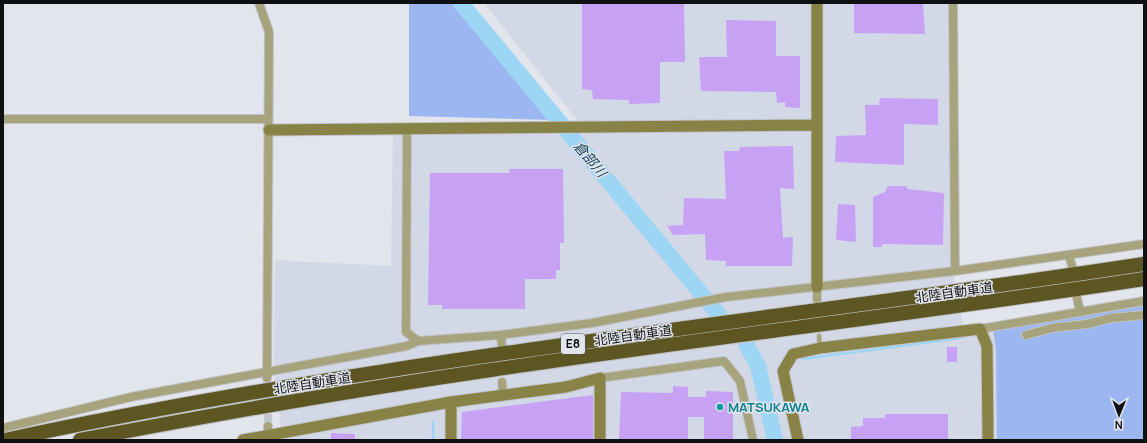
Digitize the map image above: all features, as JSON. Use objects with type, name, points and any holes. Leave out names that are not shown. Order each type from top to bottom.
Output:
[{"type":"highway","name":"北陸自動車道","points":[[5,440],[169,408],[377,372],[1144,264]]},
{"type":"highway","name":"北陸自動車道","points":[[80,440],[270,405],[482,372],[964,306],[1144,279]]},
{"type":"street","points":[[259,3],[269,32],[267,375]]},
{"type":"street","points":[[817,3],[817,299]]},
{"type":"street","points":[[953,3],[955,271]]},
{"type":"street","points":[[3,119],[269,124],[406,130],[817,125]]},
{"type":"street","points":[[406,130],[406,332],[418,341]]},
{"type":"street","points":[[3,428],[131,397],[267,375],[407,346],[418,341],[501,335],[592,323],[690,302],[955,271],[1144,244]]},
{"type":"street","points":[[1069,255],[1072,266]]},
{"type":"street","points":[[1077,298],[1080,311]]},
{"type":"street","points":[[798,440],[783,371],[793,354],[820,348],[980,329],[1144,301]]},
{"type":"street","points":[[1026,335],[1052,328],[1087,324],[1112,318],[1144,315]]},
{"type":"street","points":[[980,329],[987,346],[988,440]]},
{"type":"street","points":[[501,335],[502,347]]},
{"type":"street","points":[[243,440],[268,434],[451,402],[503,394],[566,387],[600,378],[724,361],[740,381],[753,440]]},
{"type":"street","points":[[600,378],[600,440]]},
{"type":"street","points":[[502,382],[503,394]]},
{"type":"street","points":[[451,402],[451,440]]},
{"type":"lane","points":[[819,336],[820,348]]},
{"type":"shaded area","points":[[409,3],[452,3],[550,120],[409,116]]},
{"type":"shaded area","points":[[484,3],[950,3],[952,265],[965,336],[1144,308],[1144,440],[269,440],[281,434],[274,366],[275,260],[391,266],[393,133],[538,132],[588,134]]},
{"type":"shaded area","points":[[1144,306],[1144,440],[997,440],[996,349],[993,329]]},
{"type":"building","points":[[582,3],[684,3],[685,62],[660,62],[660,103],[629,104],[629,100],[593,99],[592,90],[582,89]]},
{"type":"building","points":[[854,3],[923,3],[925,34],[854,33]]},
{"type":"building","points":[[726,20],[776,21],[776,56],[800,56],[800,108],[785,107],[785,102],[777,103],[776,92],[701,91],[699,57],[727,57]]},
{"type":"building","points":[[880,98],[938,99],[938,125],[904,124],[904,165],[835,162],[836,136],[866,135],[865,105],[879,105]]},
{"type":"building","points":[[793,146],[794,189],[780,188],[783,238],[793,237],[792,266],[726,266],[726,261],[706,260],[705,234],[673,235],[667,226],[683,225],[684,198],[726,199],[724,151],[739,151],[740,147]]},
{"type":"building","points":[[509,169],[563,169],[564,243],[560,243],[560,270],[556,270],[556,279],[525,279],[525,309],[442,309],[442,305],[428,305],[430,173],[509,173]]},
{"type":"building","points":[[888,186],[907,186],[907,189],[944,193],[943,245],[882,244],[882,247],[873,247],[873,197],[885,192]]},
{"type":"building","points":[[838,204],[855,205],[856,242],[836,240]]},
{"type":"building","points":[[947,347],[957,347],[957,362],[947,362]]},
{"type":"building","points":[[673,386],[688,387],[688,397],[706,397],[706,391],[733,392],[733,440],[704,440],[704,417],[688,417],[688,440],[619,440],[621,392],[673,393]]},
{"type":"building","points":[[593,395],[593,440],[461,440],[462,412]]},
{"type":"building","points":[[885,414],[948,414],[948,440],[851,440],[851,427],[863,426],[863,418],[885,418]]},
{"type":"building","points":[[331,433],[355,434],[355,440],[331,440]]},
{"type":"waterway","name":"倉部川","points":[[461,3],[719,315]]},
{"type":"waterway","points":[[803,359],[961,338]]},
{"type":"waterway","name":"倉部川","points":[[747,346],[758,366],[775,440]]},
{"type":"waterway","points":[[433,422],[433,440]]},
{"type":"tunnel","points":[[267,378],[268,426]]},
{"type":"place","name":"MATSUKAWA","points":[[720,407]]}]
